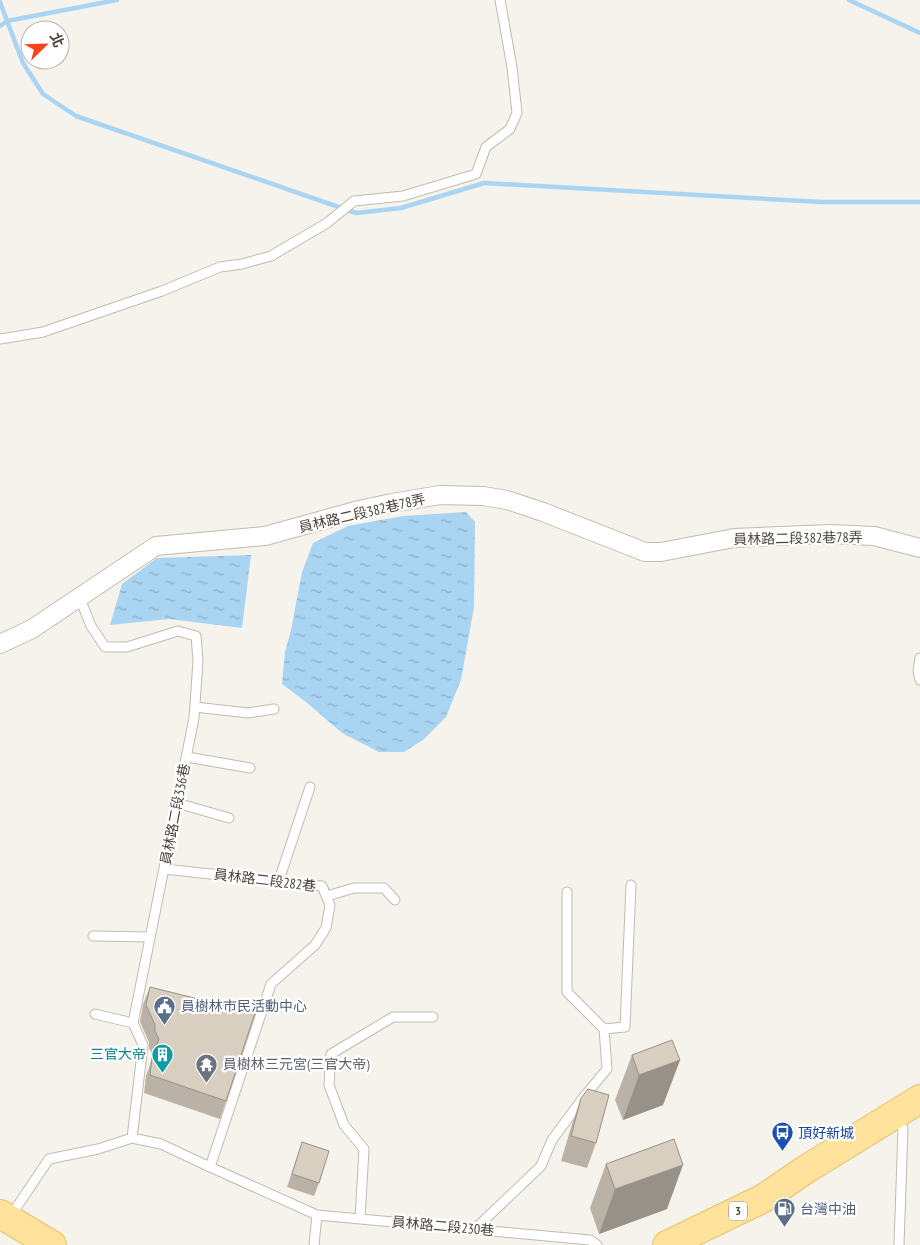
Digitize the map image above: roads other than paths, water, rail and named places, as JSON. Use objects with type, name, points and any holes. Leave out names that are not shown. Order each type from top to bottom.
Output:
[{"type":"main road","name":"3","points":[[668,1245],[764,1198],[920,1098]]},
{"type":"main road","name":"3","points":[[805,1170],[912,1125]]},
{"type":"main road","points":[[4,1217],[52,1245]]},
{"type":"street","name":"員林路二段382巷78弄","points":[[0,644],[32,628],[156,546],[265,536],[367,508],[440,494],[484,496],[507,500],[645,552],[661,552],[734,538],[831,534],[874,536],[920,548]]},
{"type":"lane","points":[[0,339],[43,332],[162,291],[220,267],[242,264],[271,256],[328,223],[354,201],[403,196],[476,174],[486,147],[510,129],[517,113],[512,67],[500,0]]},
{"type":"lane","name":"員林路二段336巷","points":[[79,596],[91,626],[105,648],[128,647],[178,632],[196,636],[198,660],[195,707],[187,757],[133,1023]]},
{"type":"lane","points":[[920,658],[918,671],[920,680]]},
{"type":"lane","points":[[195,707],[248,713],[274,709]]},
{"type":"lane","points":[[187,757],[250,768]]},
{"type":"lane","points":[[279,880],[310,787]]},
{"type":"lane","points":[[177,803],[229,818]]},
{"type":"lane","name":"員林路二段282巷","points":[[164,869],[322,886],[330,905],[326,928],[314,945],[271,984],[210,1166]]},
{"type":"lane","points":[[604,1029],[625,1026],[631,885]]},
{"type":"lane","points":[[327,896],[354,888],[384,888],[395,900]]},
{"type":"lane","points":[[475,1229],[541,1166],[552,1140],[583,1098],[607,1070],[604,1029],[567,992],[567,892]]},
{"type":"lane","points":[[93,936],[150,936]]},
{"type":"lane","points":[[94,1014],[133,1023],[143,1045],[132,1138]]},
{"type":"lane","points":[[360,1219],[364,1149],[344,1125],[329,1085],[331,1054],[393,1017],[433,1018]]},
{"type":"lane","points":[[899,1245],[912,1125]]},
{"type":"lane","points":[[4,1217],[49,1159],[132,1138],[161,1144],[317,1215],[314,1245]]},
{"type":"lane","name":"員林路二段230巷","points":[[317,1215],[590,1240],[597,1245]]},
{"type":"water","points":[[466,512],[475,522],[474,607],[461,680],[446,717],[423,740],[404,752],[379,752],[342,733],[282,684],[285,652],[302,572],[313,543],[348,526],[403,516]]},
{"type":"water","points":[[251,555],[242,628],[169,619],[110,625],[122,584],[157,558]]},
{"type":"waterway","points":[[0,26],[7,21],[117,0]]},
{"type":"waterway","points":[[849,0],[920,33]]},
{"type":"waterway","points":[[0,2],[23,63],[43,94],[76,116],[356,213],[401,208],[484,183],[821,202],[920,202]]},
{"type":"place","name":"員樹林市民活動中心","points":[[165,1025]]},
{"type":"place","name":"三官大帝","points":[[162,1073]]},
{"type":"place","name":"員樹林三元宮(三官大帝)","points":[[207,1083]]},
{"type":"place","name":"頂好新城","points":[[782,1152]]},
{"type":"place","name":"台灣中油","points":[[784,1228]]}]
